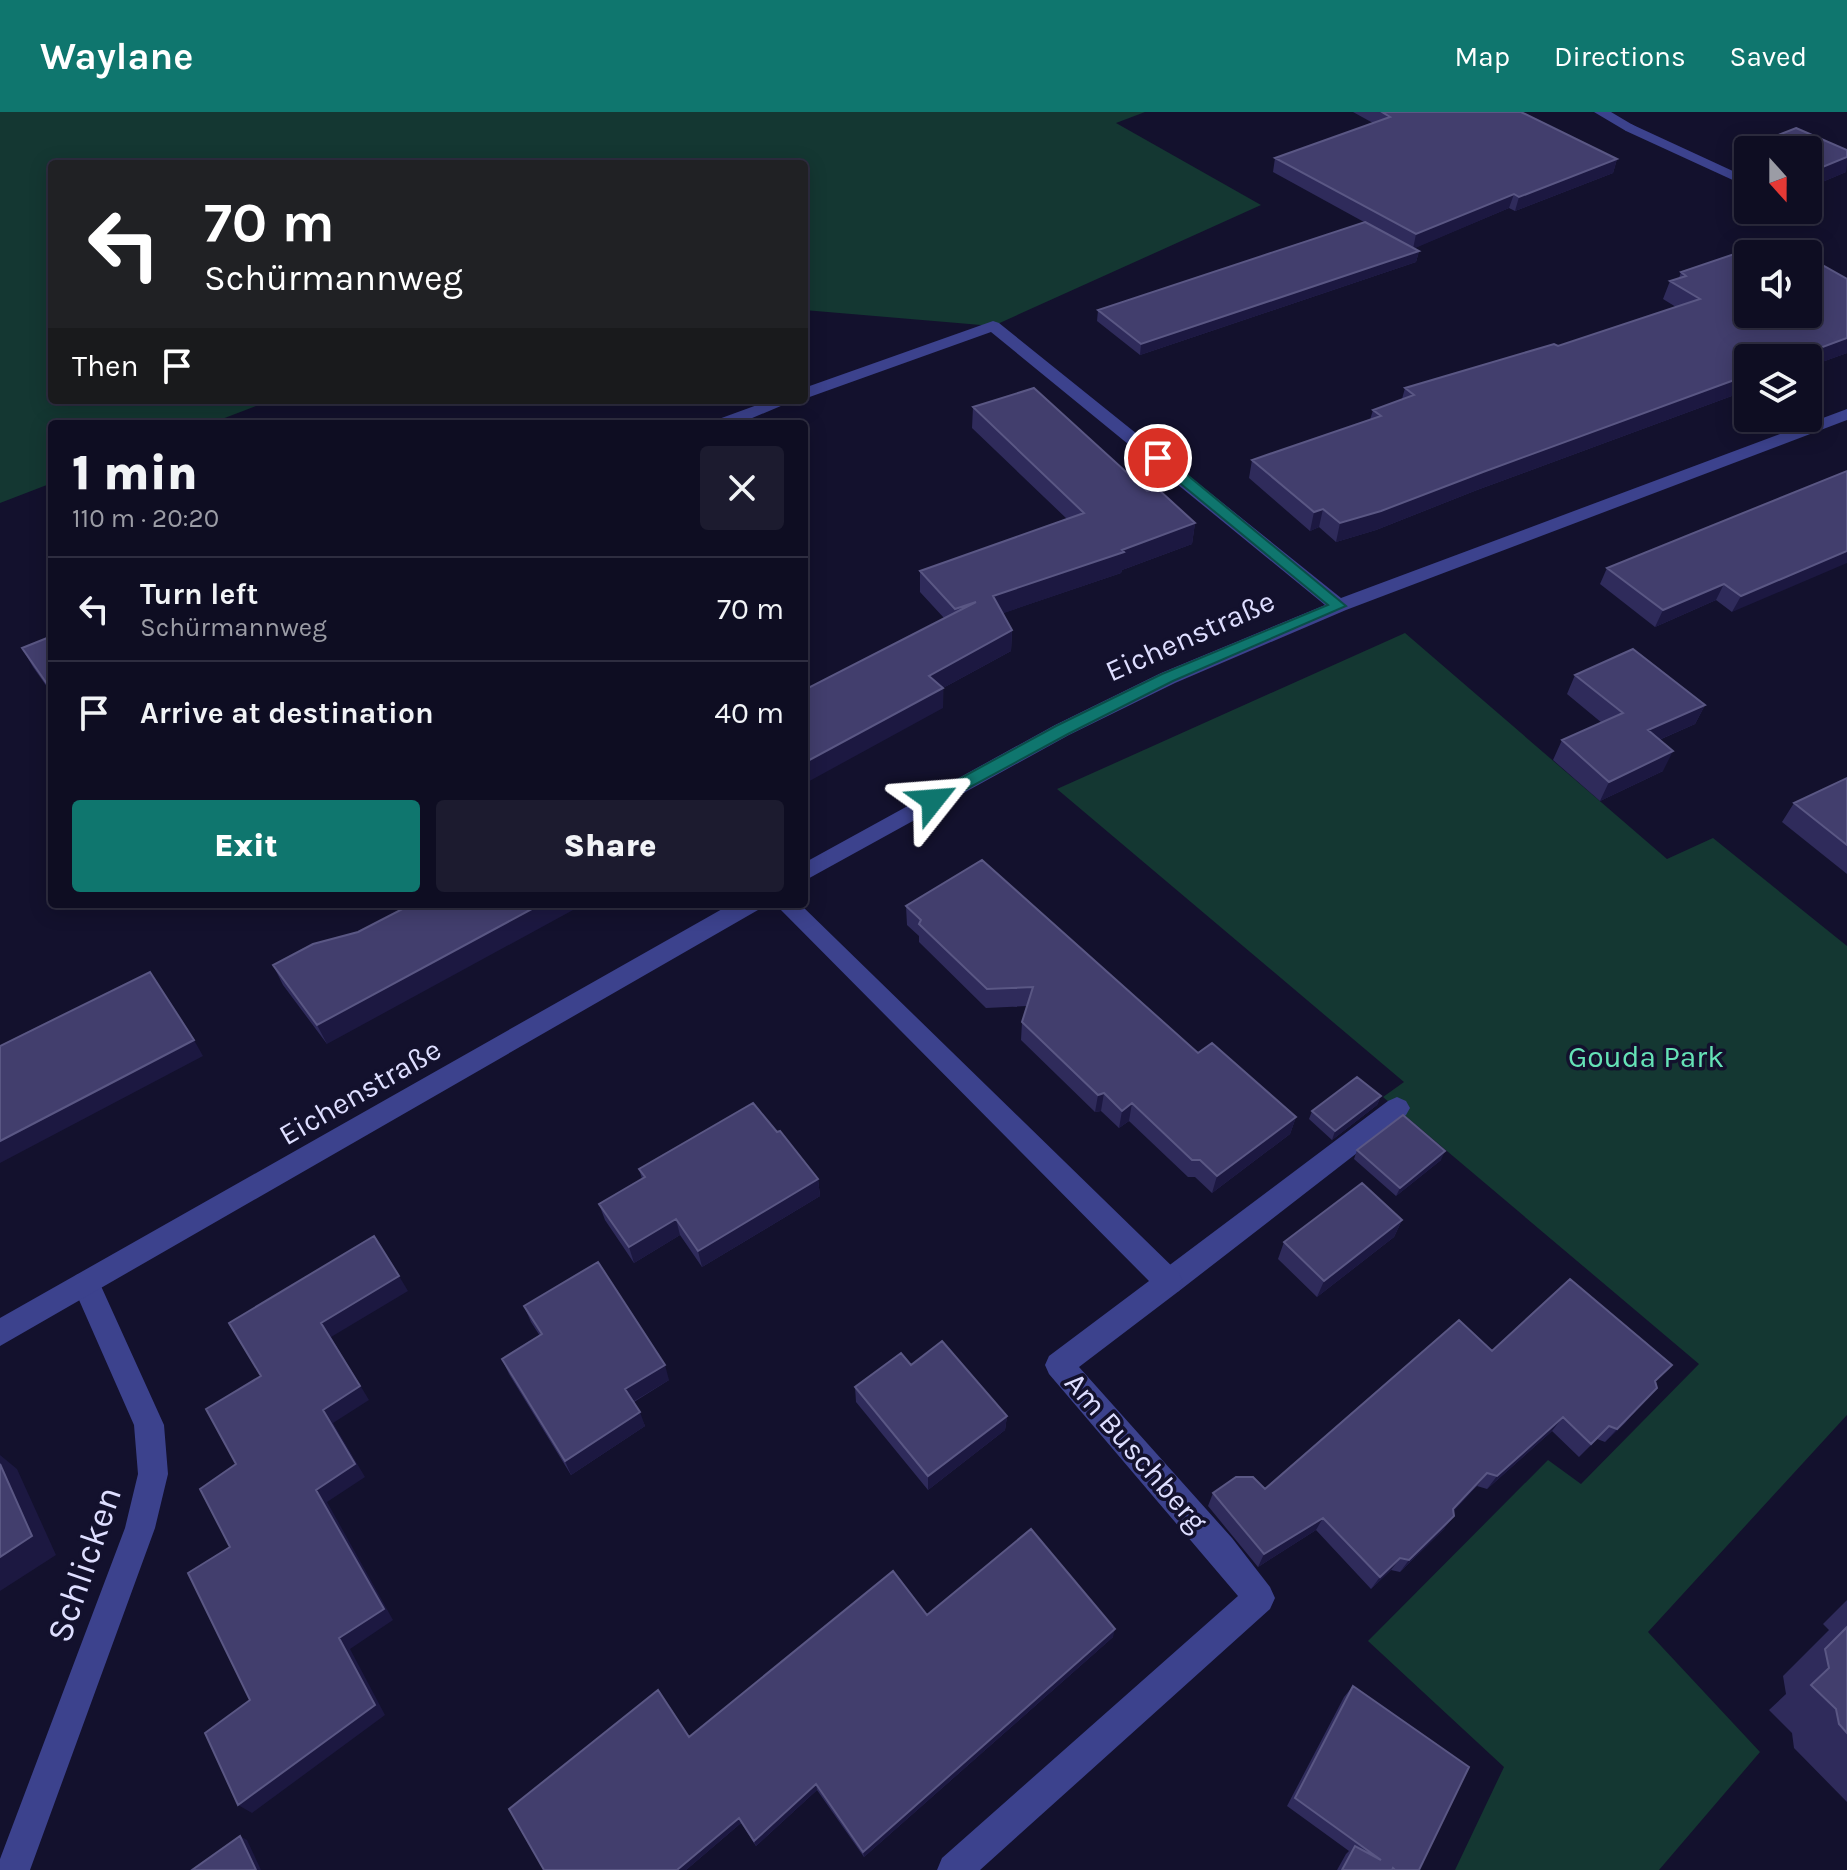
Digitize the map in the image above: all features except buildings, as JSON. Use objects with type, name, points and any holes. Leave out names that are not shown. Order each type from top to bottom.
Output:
[{"type":"street","points":[[1601,112],[1734,176]]},
{"type":"street","points":[[808,393],[993,326],[1339,606]]},
{"type":"street","points":[[733,420],[776,404]]},
{"type":"street","name":"Eichenstraße","points":[[808,871],[1074,724],[1168,678],[1339,606],[1847,414]]},
{"type":"street","name":"Eichenstraße","points":[[0,1333],[743,908]]},
{"type":"street","points":[[790,908],[1169,1282],[1397,1108]]},
{"type":"street","name":"Am Buschberg","points":[[954,1870],[1259,1598],[1221,1549],[1059,1365],[1169,1282]]},
{"type":"street","name":"Schlicken","points":[[13,1870],[140,1528],[153,1474],[149,1425],[86,1284]]},
{"type":"green space","points":[[0,112],[1145,112],[1116,123],[1261,205],[993,326],[808,310],[808,160],[48,160],[48,404],[262,404],[220,420],[48,420],[48,485],[0,503]]},
{"type":"green space","name":"Gouda Park","points":[[1405,633],[1667,859],[1713,838],[1847,946],[1847,1415],[1648,1632],[1760,1752],[1659,1870],[1455,1870],[1504,1767],[1368,1641],[1548,1460],[1581,1484],[1699,1364],[1383,1097],[1404,1082],[1057,789]]},
{"type":"route","points":[[933,800],[1062,730],[1168,678],[1339,606],[1158,458]]}]
